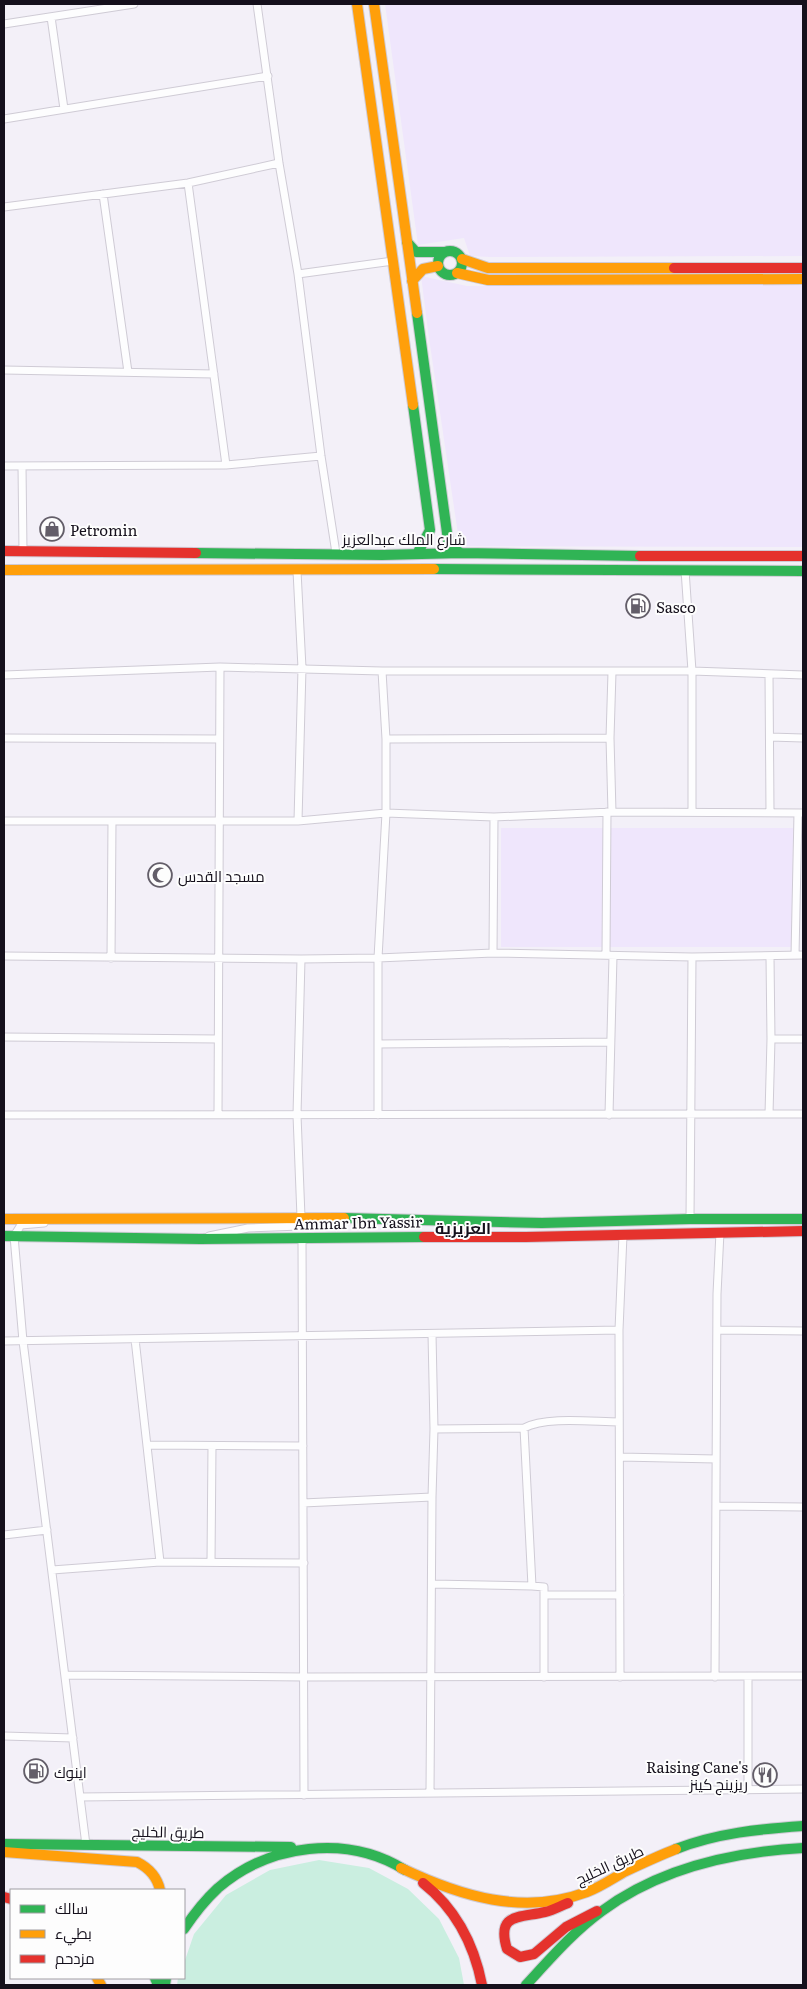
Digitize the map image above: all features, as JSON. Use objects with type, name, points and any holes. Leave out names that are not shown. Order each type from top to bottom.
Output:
[{"type":"street","points":[[80,4],[82,13]]},
{"type":"street","points":[[4,24],[134,4]]},
{"type":"street","points":[[257,4],[279,163],[298,274],[321,456],[336,553]]},
{"type":"street","points":[[357,4],[418,430],[430,530],[417,554]]},
{"type":"street","points":[[374,4],[447,528],[450,544],[460,553]]},
{"type":"street","points":[[51,17],[64,109]]},
{"type":"street","points":[[365,60],[382,58]]},
{"type":"street","points":[[4,119],[268,76]]},
{"type":"street","points":[[4,207],[188,183],[279,163]]},
{"type":"street","points":[[188,183],[226,465]]},
{"type":"street","points":[[103,194],[128,372]]},
{"type":"street","points":[[407,242],[416,252],[454,251],[462,259],[488,268],[803,268]]},
{"type":"street","points":[[445,252],[439,259],[438,266],[442,272],[451,275],[457,273],[488,280],[803,279]]},
{"type":"street","points":[[457,273],[462,267],[462,259]]},
{"type":"street","points":[[298,274],[393,261]]},
{"type":"street","points":[[412,281],[417,272],[422,268],[438,266]]},
{"type":"street","points":[[4,370],[214,374]]},
{"type":"street","points":[[4,466],[226,465],[321,456]]},
{"type":"street","points":[[22,466],[23,551]]},
{"type":"street","points":[[430,530],[439,531],[447,528]]},
{"type":"street","name":"شارع الملك عبدالعزيز","points":[[4,551],[803,556]]},
{"type":"street","name":"شارع الملك عبدالعزيز","points":[[4,570],[803,571]]},
{"type":"street","points":[[685,570],[692,671],[692,812]]},
{"type":"street","points":[[297,571],[302,668],[298,821]]},
{"type":"street","points":[[218,1115],[220,667]]},
{"type":"street","points":[[4,675],[220,667],[382,671],[692,671],[803,674]]},
{"type":"street","points":[[378,1115],[378,958],[386,813],[386,739],[382,671]]},
{"type":"street","points":[[609,1115],[610,738],[612,672]]},
{"type":"street","points":[[769,674],[770,812]]},
{"type":"street","points":[[770,737],[803,738]]},
{"type":"street","points":[[4,738],[219,739]]},
{"type":"street","points":[[386,739],[610,738]]},
{"type":"street","points":[[4,821],[298,821],[386,813],[494,817],[610,812],[801,813],[795,955]]},
{"type":"street","points":[[493,953],[494,817]]},
{"type":"street","points":[[111,958],[112,821]]},
{"type":"street","points":[[4,956],[301,959],[493,953],[692,957],[803,955]]},
{"type":"street","points":[[690,1219],[692,957]]},
{"type":"street","points":[[769,1114],[772,1039],[770,957]]},
{"type":"street","points":[[192,1239],[248,1228],[300,1226],[297,1115],[301,959]]},
{"type":"street","points":[[4,1037],[218,1039]]},
{"type":"street","points":[[772,1039],[803,1039]]},
{"type":"street","points":[[378,1044],[610,1042]]},
{"type":"street","points":[[4,1114],[803,1114]]},
{"type":"street","name":"Ammar Ibn Yassir","points":[[4,1219],[301,1217],[542,1223],[690,1219],[803,1219]]},
{"type":"street","points":[[83,1218],[21,1225],[9,1236],[86,1845]]},
{"type":"street","name":"Ammar Ibn Yassir","points":[[9,1236],[82,1239],[526,1237],[803,1231]]},
{"type":"street","points":[[715,1676],[717,1330],[720,1232]]},
{"type":"street","points":[[620,1677],[619,1330],[623,1235]]},
{"type":"street","points":[[302,1238],[304,1795]]},
{"type":"street","points":[[4,1341],[619,1330]]},
{"type":"street","points":[[717,1330],[803,1331]]},
{"type":"street","points":[[430,1793],[434,1429],[432,1334]]},
{"type":"street","points":[[135,1339],[160,1562]]},
{"type":"street","points":[[434,1429],[524,1428],[545,1422],[620,1422]]},
{"type":"street","points":[[524,1428],[532,1586]]},
{"type":"street","points":[[147,1445],[303,1446]]},
{"type":"street","points":[[211,1562],[212,1446]]},
{"type":"street","points":[[620,1457],[716,1459]]},
{"type":"street","points":[[303,1503],[432,1497]]},
{"type":"street","points":[[716,1506],[803,1506]]},
{"type":"street","points":[[4,1535],[47,1530]]},
{"type":"street","points":[[52,1570],[160,1562],[304,1563]]},
{"type":"street","points":[[432,1584],[544,1587],[544,1677]]},
{"type":"street","points":[[544,1595],[620,1595]]},
{"type":"street","points":[[65,1675],[304,1677],[803,1676]]},
{"type":"street","points":[[748,1676],[748,1790]]},
{"type":"street","points":[[4,1736],[73,1738]]},
{"type":"street","points":[[80,1797],[803,1789]]},
{"type":"street","name":"طريق الخليج","points":[[401,1868],[451,1891],[490,1901],[534,1904],[554,1902],[588,1892],[656,1858],[715,1837],[745,1831],[803,1826]]},
{"type":"street","name":"طريق الخليج","points":[[4,1844],[332,1848]]},
{"type":"street","points":[[185,1927],[211,1893],[247,1867],[264,1859],[288,1852],[332,1848],[364,1853],[401,1868],[427,1886],[447,1905],[458,1920],[472,1950],[478,1965],[482,1985]]},
{"type":"street","points":[[588,1892],[553,1910],[523,1915],[508,1921],[502,1934],[507,1949],[520,1957],[534,1954],[566,1927],[644,1887],[698,1865],[757,1852],[803,1848]]},
{"type":"street","points":[[4,1852],[137,1862],[151,1870],[160,1889]]},
{"type":"street","points":[[526,1985],[562,1946],[614,1902]]},
{"type":"shaded area","points":[[385,4],[803,4],[803,256],[490,257],[470,256],[464,238],[418,245]]},
{"type":"shaded area","points":[[421,276],[467,286],[803,285],[803,547],[464,546],[459,541]]},
{"type":"shaded area","points":[[501,828],[793,828],[792,947],[501,947]]},
{"type":"green space","points":[[319,1860],[369,1868],[408,1889],[439,1919],[459,1958],[464,1985],[177,1985],[178,1979],[185,1979],[185,1960],[194,1934],[226,1895],[270,1870]]},
{"type":"traffic: fast","points":[[407,242],[416,252],[445,252]]},
{"type":"traffic: fast","points":[[450,251],[459,254],[462,263],[459,272],[450,275],[441,272],[438,263],[441,254],[450,251]]},
{"type":"traffic: fast","points":[[417,313],[448,540],[454,549],[461,553]]},
{"type":"traffic: fast","points":[[413,405],[430,530],[417,554]]},
{"type":"traffic: fast","points":[[196,553],[382,555],[461,553],[640,556]]},
{"type":"traffic: fast","points":[[434,569],[803,571]]},
{"type":"traffic: fast","points":[[344,1218],[542,1223],[690,1219],[803,1219]]},
{"type":"traffic: fast","points":[[4,1236],[200,1239],[424,1237]]},
{"type":"traffic: fast","points":[[676,1849],[723,1835],[803,1826]]},
{"type":"traffic: fast","points":[[4,1844],[291,1847]]},
{"type":"traffic: fast","points":[[185,1928],[200,1907],[218,1888],[238,1873],[284,1853],[334,1848],[358,1851],[382,1859],[405,1870]]},
{"type":"traffic: fast","points":[[526,1985],[562,1946],[591,1919],[624,1896],[648,1884],[673,1873],[724,1858],[750,1853],[803,1848]]},
{"type":"traffic: fast","points":[[155,1979],[158,1985]]},
{"type":"traffic: fast","points":[[165,1985],[166,1979]]},
{"type":"traffic: slow","points":[[357,4],[413,405]]},
{"type":"traffic: slow","points":[[374,4],[417,313]]},
{"type":"traffic: slow","points":[[462,259],[488,268],[674,268]]},
{"type":"traffic: slow","points":[[412,281],[423,269],[438,266]]},
{"type":"traffic: slow","points":[[457,273],[488,280],[803,279]]},
{"type":"traffic: slow","points":[[4,570],[434,569]]},
{"type":"traffic: slow","points":[[4,1219],[344,1218]]},
{"type":"traffic: slow","points":[[401,1868],[446,1887],[492,1900],[539,1902],[563,1899],[587,1892],[624,1872],[676,1849]]},
{"type":"traffic: slow","points":[[4,1852],[137,1862],[152,1873],[160,1889]]},
{"type":"traffic: slow","points":[[98,1979],[101,1985]]},
{"type":"traffic: jam","points":[[674,268],[803,268]]},
{"type":"traffic: jam","points":[[4,551],[196,553]]},
{"type":"traffic: jam","points":[[640,556],[803,556]]},
{"type":"traffic: jam","points":[[424,1237],[526,1237],[803,1231]]},
{"type":"traffic: jam","points":[[423,1883],[445,1904],[462,1928],[474,1955],[482,1985]]},
{"type":"traffic: jam","points":[[4,1897],[10,1899]]},
{"type":"traffic: jam","points":[[568,1903],[548,1911],[512,1919],[507,1923],[505,1929],[504,1937],[507,1949],[520,1957],[534,1954],[566,1927],[597,1911]]},
{"type":"place","name":"Petromin","points":[[52,529]]},
{"type":"place","name":"Sasco","points":[[638,606]]},
{"type":"place","name":"مسجد القدس","points":[[160,875]]},
{"type":"place","name":"اينوك","points":[[36,1771]]},
{"type":"place","name":"Raising Cane's ريزينج كينز","points":[[765,1775]]},
{"type":"district","name":"العزيزية","points":[[463,1227]]}]
